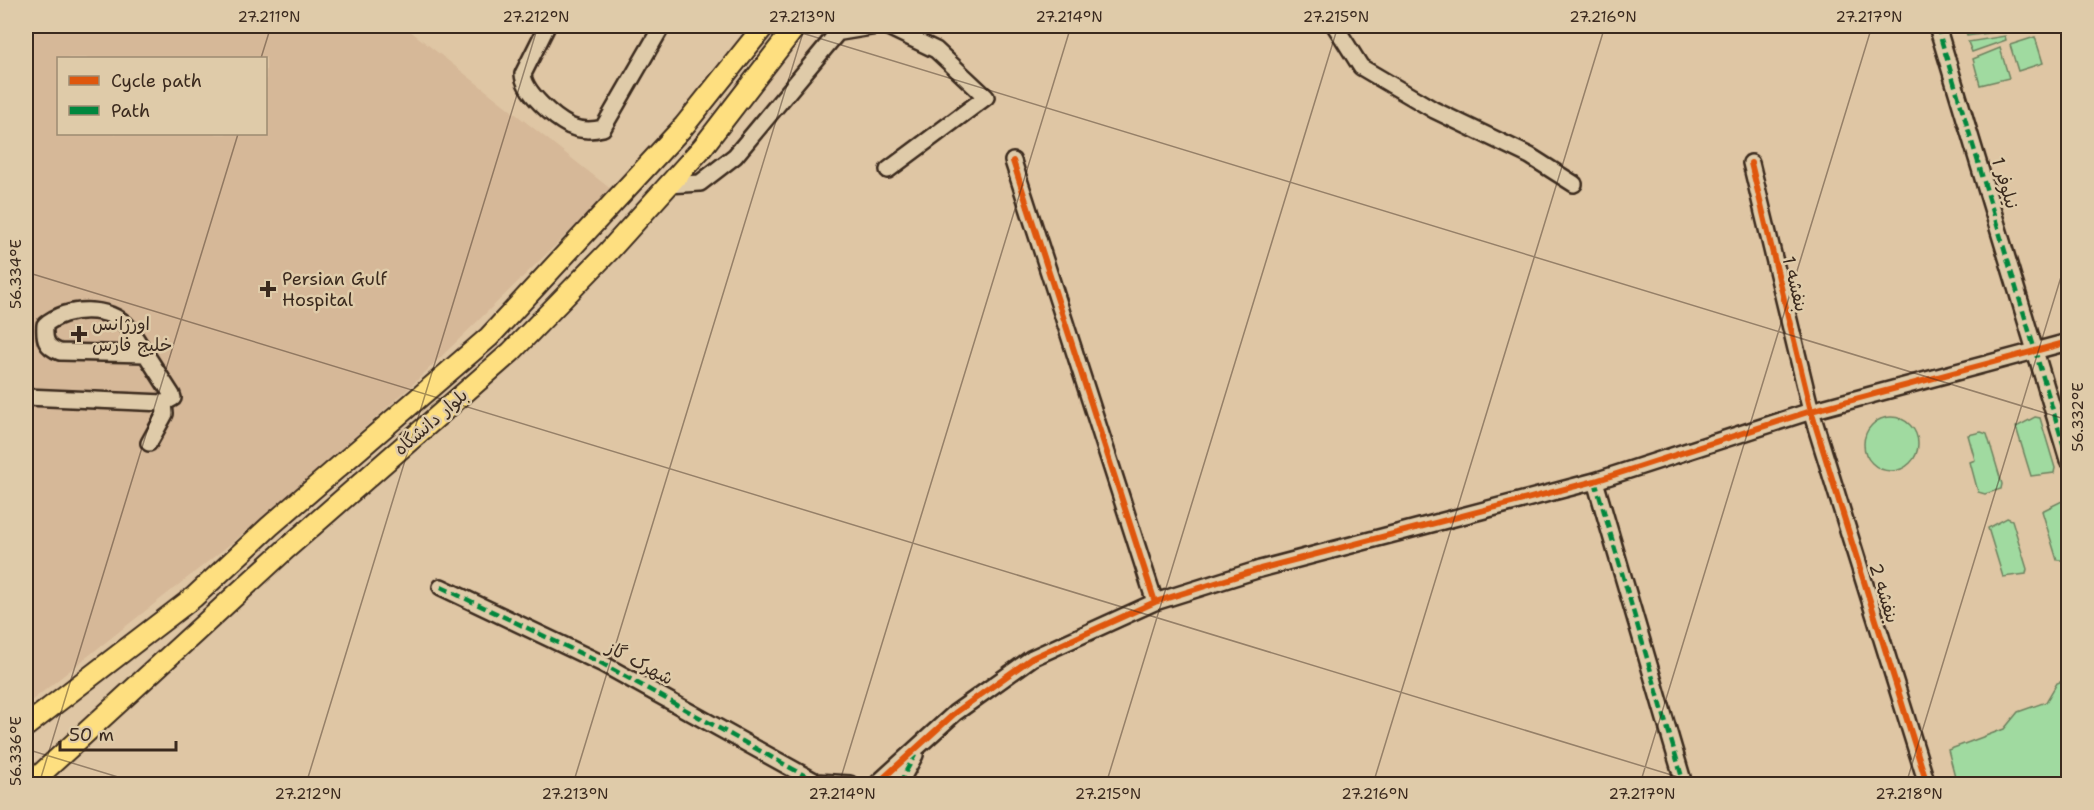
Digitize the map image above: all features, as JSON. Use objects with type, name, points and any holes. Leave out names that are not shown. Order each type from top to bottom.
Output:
[{"type":"main road","name":"بلوار دانشگاه","points":[[26,726],[194,597],[270,526],[489,337],[684,126],[764,26]]},
{"type":"main road","name":"بلوار دانشگاه","points":[[30,784],[42,777],[286,549],[511,352],[702,148],[796,26]]},
{"type":"main road","points":[[270,526],[286,549]]},
{"type":"main road","points":[[26,772],[78,741]]},
{"type":"street","points":[[547,26],[523,74],[523,79],[530,91],[558,117],[570,126],[586,131],[603,128],[662,26]]},
{"type":"street","points":[[668,185],[700,183],[735,156],[842,29],[877,26]]},
{"type":"street","points":[[886,26],[936,50],[986,97],[888,170]]},
{"type":"street","points":[[1335,26],[1361,67],[1434,110],[1530,156],[1574,184]]},
{"type":"street","name":"نیلوفر 1","points":[[1937,26],[2037,351],[2068,460]]},
{"type":"street","points":[[1013,161],[1155,602]]},
{"type":"street","name":"بنفشه 1","points":[[1751,163],[1811,411]]},
{"type":"street","points":[[26,397],[164,403],[172,400],[172,395],[146,354],[129,328],[113,315],[62,313],[45,325],[44,336],[47,344],[60,352],[146,354]]},
{"type":"street","points":[[878,784],[955,713],[1032,658],[1155,602],[1260,569],[1595,481],[1811,411],[2068,342]]},
{"type":"street","points":[[148,443],[165,414],[164,403]]},
{"type":"street","name":"بنفشه 2","points":[[1811,411],[1927,784]]},
{"type":"street","points":[[1595,481],[1684,784]]},
{"type":"street","name":"شهرک گاز","points":[[441,587],[603,664],[818,783]]},
{"type":"street","points":[[899,784],[919,747]]},
{"type":"street","points":[[818,783],[850,784]]},
{"type":"shaded area","name":"Persian Gulf Hospital","points":[[26,26],[404,26],[612,190],[409,388],[262,519],[26,705]]},
{"type":"green space","points":[[1965,26],[1995,26],[1997,32],[1967,36]]},
{"type":"green space","points":[[2005,36],[2006,40],[1972,52],[1968,42]]},
{"type":"green space","points":[[2035,37],[2043,63],[2018,71],[2010,45]]},
{"type":"green space","points":[[2000,48],[2009,78],[1980,85],[1973,59]]},
{"type":"green space","points":[[1891,417],[1901,419],[1910,425],[1916,434],[1918,444],[1916,454],[1910,463],[1901,469],[1891,471],[1881,469],[1872,463],[1866,454],[1864,444],[1866,434],[1872,425],[1881,419]]},
{"type":"green space","points":[[2035,417],[2040,418],[2055,468],[2054,473],[2031,476],[2016,427]]},
{"type":"green space","points":[[1981,432],[1987,434],[2002,484],[2001,489],[1985,494],[1978,492],[1970,462],[1975,460],[1968,435]]},
{"type":"green space","points":[[2062,501],[2066,503],[2068,510],[2068,560],[2057,560],[2042,511]]},
{"type":"green space","points":[[2007,518],[2012,520],[2027,569],[2026,574],[2003,577],[1988,528]]},
{"type":"green space","points":[[2068,679],[2068,784],[1957,784],[1948,750],[2004,729],[2018,712],[2046,702],[2057,683]]},
{"type":"marked path","points":[[1937,26],[2068,460]]},
{"type":"marked path","points":[[1595,481],[1684,784]]},
{"type":"marked path","points":[[441,587],[603,664],[820,784]]},
{"type":"marked path","points":[[899,784],[915,755]]},
{"type":"marked path","points":[[816,782],[850,784]]},
{"type":"cycle path","points":[[1013,161],[1155,602]]},
{"type":"cycle path","points":[[1751,163],[1811,411],[1927,784]]},
{"type":"cycle path","points":[[878,783],[955,713],[1032,658],[1155,602],[1260,569],[1595,481],[1811,411],[2068,342]]},
{"type":"place","name":"Persian Gulf Hospital","points":[[268,289]]},
{"type":"place","name":"اورژانس خلیج فارس","points":[[79,334]]}]
